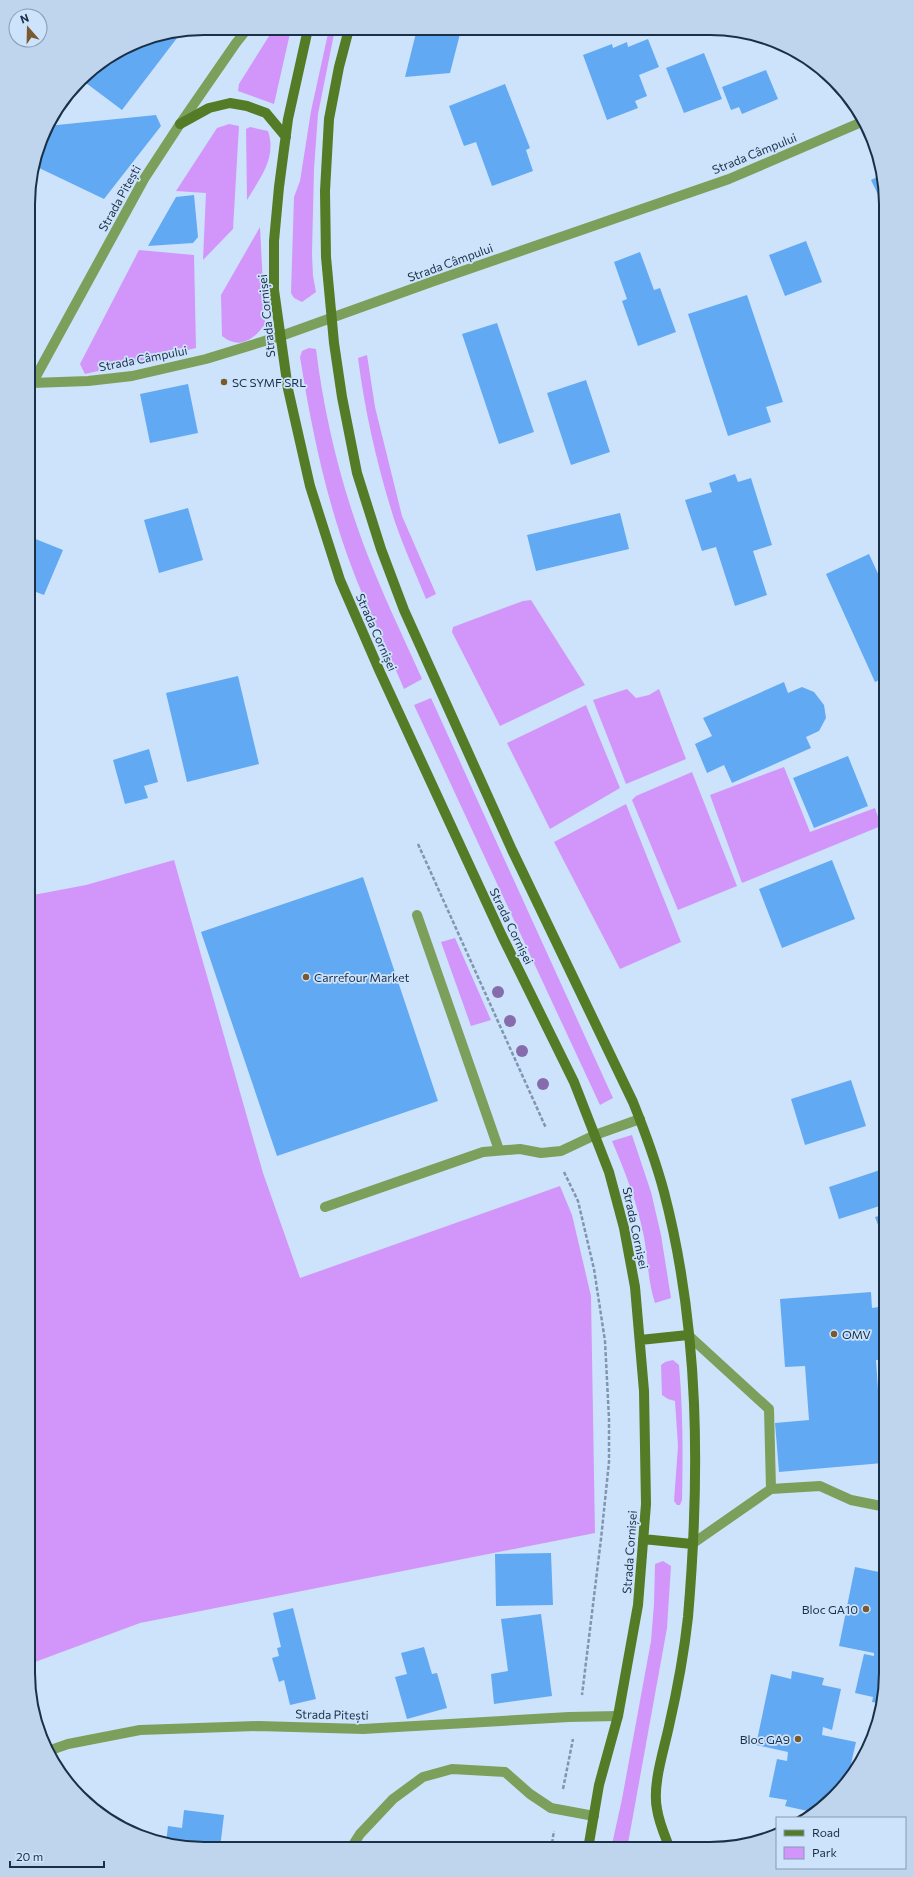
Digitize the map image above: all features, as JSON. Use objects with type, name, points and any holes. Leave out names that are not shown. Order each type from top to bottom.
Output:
[{"type":"street","name":"Strada Pitești","points":[[35,378],[144,179],[180,124],[242,35]]},
{"type":"street","name":"Strada Cornișei","points":[[307,35],[286,136],[278,187],[274,241],[274,290],[288,389],[310,486],[340,580],[452,830],[574,1082],[609,1172],[624,1228],[635,1287],[644,1391],[645,1489],[638,1605],[618,1716],[599,1785],[589,1842]]},
{"type":"street","points":[[347,35],[329,119],[325,191],[326,257],[342,397],[357,473],[380,549],[452,720],[512,850],[606,1043],[640,1119],[664,1191],[676,1247],[692,1367],[696,1428],[692,1544],[687,1619],[675,1700],[658,1782],[656,1808],[668,1842]]},
{"type":"street","points":[[180,124],[209,108],[230,103],[247,106],[266,113],[286,136]]},
{"type":"street","name":"Strada Câmpului","points":[[35,386],[132,376],[206,359],[281,336],[434,281],[729,179],[859,123]]},
{"type":"street","points":[[417,916],[499,1150]]},
{"type":"street","points":[[325,1207],[483,1152],[520,1149],[541,1153],[561,1151],[595,1135],[640,1119]]},
{"type":"street","points":[[640,1340],[688,1335],[769,1410],[772,1489]]},
{"type":"street","points":[[643,1539],[692,1544],[772,1489],[820,1486],[851,1500],[879,1506]]},
{"type":"street","name":"Strada Pitești","points":[[53,1749],[68,1744],[140,1730],[258,1726],[363,1729],[577,1716],[618,1716]]},
{"type":"street","points":[[355,1842],[360,1834],[393,1799],[423,1777],[452,1769],[505,1772],[530,1794],[551,1808],[594,1816]]},
{"type":"path","points":[[418,844],[546,1128]]},
{"type":"path","points":[[552,1842],[583,1690],[609,1462],[609,1419],[605,1341],[594,1269],[578,1201],[561,1166]]},
{"type":"green space","points":[[270,35],[290,35],[274,104],[238,91],[239,84]]},
{"type":"green space","points":[[328,35],[334,35],[318,114],[314,169],[312,254],[313,276],[316,292],[302,302],[294,298],[291,293],[294,197],[300,181],[311,111]]},
{"type":"green space","points":[[229,124],[239,126],[233,229],[203,260],[206,193],[176,191],[217,128]]},
{"type":"green space","points":[[250,127],[268,131],[270,150],[269,159],[262,176],[247,200],[246,129]]},
{"type":"green space","points":[[260,227],[265,324],[251,339],[240,343],[234,342],[222,336],[221,295]]},
{"type":"green space","points":[[139,250],[194,255],[196,348],[85,374],[80,364]]},
{"type":"green space","points":[[309,348],[316,349],[328,423],[340,472],[355,520],[391,611],[422,679],[404,689],[355,576],[340,535],[326,485],[314,434],[300,357],[302,351]]},
{"type":"green space","points":[[367,355],[375,407],[402,516],[436,594],[426,599],[395,522],[383,482],[368,420],[358,358]]},
{"type":"green space","points":[[531,600],[585,685],[500,726],[452,632],[453,627],[523,601]]},
{"type":"green space","points":[[627,689],[636,698],[649,695],[659,689],[686,759],[626,784],[593,700]]},
{"type":"green space","points":[[431,698],[613,1098],[600,1105],[414,705]]},
{"type":"green space","points":[[586,705],[620,788],[550,829],[507,743]]},
{"type":"green space","points":[[784,767],[810,832],[875,808],[879,820],[879,827],[742,883],[710,795]]},
{"type":"green space","points":[[692,772],[737,886],[678,910],[632,800],[636,796]]},
{"type":"green space","points":[[626,804],[681,942],[620,969],[554,842]]},
{"type":"green space","points":[[174,860],[263,1173],[300,1278],[560,1186],[572,1215],[591,1296],[595,1533],[140,1623],[35,1662],[35,895],[86,885]]},
{"type":"green space","points":[[455,938],[491,1020],[471,1026],[441,942]]},
{"type":"green space","points":[[632,1135],[651,1192],[661,1235],[671,1298],[655,1303],[649,1279],[644,1237],[638,1212],[612,1141]]},
{"type":"green space","points":[[673,1360],[679,1365],[681,1399],[682,1500],[680,1505],[677,1505],[674,1501],[678,1446],[675,1401],[662,1395],[661,1365],[665,1362]]},
{"type":"green space","points":[[663,1561],[671,1566],[667,1628],[628,1842],[613,1842],[622,1799],[651,1641],[655,1564]]},
{"type":"building","points":[[416,35],[460,35],[450,73],[405,77]]},
{"type":"building","points":[[176,37],[177,38],[122,110],[86,83],[110,63],[129,52],[150,44]]},
{"type":"building","points":[[648,39],[659,67],[639,75],[647,96],[635,101],[638,108],[607,120],[583,55],[612,44],[613,48],[627,42],[628,47]]},
{"type":"building","points":[[704,53],[722,99],[684,113],[666,68]]},
{"type":"building","points":[[766,70],[778,99],[742,114],[739,107],[731,110],[722,87]]},
{"type":"building","points":[[505,84],[530,148],[526,150],[533,171],[492,186],[476,142],[464,146],[449,106]]},
{"type":"building","points":[[156,115],[161,126],[104,199],[39,168],[44,150],[54,125]]},
{"type":"building","points":[[877,177],[879,197],[871,180]]},
{"type":"building","points":[[194,195],[198,237],[193,243],[148,246],[176,197]]},
{"type":"building","points":[[806,241],[822,282],[785,296],[769,255]]},
{"type":"building","points":[[640,252],[654,290],[660,288],[676,332],[638,346],[622,301],[627,299],[614,262]]},
{"type":"building","points":[[747,295],[783,402],[766,407],[771,422],[728,436],[688,314]]},
{"type":"building","points":[[497,323],[534,432],[499,444],[462,334]]},
{"type":"building","points":[[586,380],[610,452],[571,465],[547,393]]},
{"type":"building","points":[[188,384],[198,433],[150,443],[140,394]]},
{"type":"building","points":[[735,474],[738,482],[751,478],[772,545],[753,551],[767,595],[735,606],[716,547],[702,551],[685,500],[712,492],[709,483]]},
{"type":"building","points":[[188,508],[203,560],[159,573],[144,520]]},
{"type":"building","points":[[620,513],[629,549],[536,571],[527,535]]},
{"type":"building","points":[[35,539],[63,550],[44,595],[35,592]]},
{"type":"building","points":[[869,554],[879,576],[879,680],[875,682],[826,574]]},
{"type":"building","points":[[238,676],[259,764],[187,782],[166,693]]},
{"type":"building","points":[[784,682],[788,693],[802,687],[814,692],[824,705],[826,718],[819,731],[806,737],[811,748],[732,783],[724,765],[707,773],[695,744],[712,736],[703,718]]},
{"type":"building","points":[[149,749],[158,782],[144,786],[148,798],[125,804],[113,760]]},
{"type":"building","points":[[848,756],[868,806],[814,828],[793,778]]},
{"type":"building","points":[[832,860],[855,919],[782,948],[759,889]]},
{"type":"building","name":"Carrefour Market","points":[[363,877],[438,1101],[277,1156],[201,932]]},
{"type":"building","points":[[851,1080],[866,1126],[805,1145],[791,1099]]},
{"type":"building","points":[[879,1170],[879,1206],[839,1219],[829,1187]]},
{"type":"building","points":[[879,1216],[879,1228],[875,1217]]},
{"type":"building","points":[[871,1292],[872,1308],[879,1307],[879,1360],[876,1360],[879,1404],[879,1463],[779,1472],[775,1423],[809,1420],[805,1366],[785,1367],[780,1299]]},
{"type":"building","points":[[551,1553],[553,1605],[496,1606],[495,1554]]},
{"type":"building","name":"Bloc GA10","points":[[855,1567],[879,1572],[879,1684],[877,1703],[872,1702],[873,1697],[855,1693],[864,1654],[874,1656],[874,1653],[839,1646]]},
{"type":"building","points":[[293,1608],[316,1699],[290,1705],[284,1680],[279,1682],[272,1658],[279,1656],[277,1648],[281,1647],[273,1613]]},
{"type":"building","points":[[541,1614],[552,1696],[494,1704],[491,1674],[508,1671],[501,1619]]},
{"type":"building","points":[[424,1647],[432,1674],[437,1673],[447,1708],[407,1719],[395,1677],[407,1674],[401,1653]]},
{"type":"building","name":"Bloc GA9","points":[[792,1671],[824,1678],[822,1685],[841,1689],[832,1730],[823,1727],[822,1735],[856,1742],[850,1768],[830,1793],[808,1811],[785,1806],[787,1800],[769,1797],[777,1759],[787,1761],[788,1752],[756,1745],[771,1674],[791,1679]]},
{"type":"building","points":[[184,1810],[224,1815],[221,1842],[193,1842],[167,1838],[168,1826],[182,1828]]},
{"type":"place","name":"SC SYMF SRL","points":[[224,382]]},
{"type":"place","name":"Carrefour Market","points":[[306,977]]},
{"type":"place","name":"OMV","points":[[834,1334]]},
{"type":"place","name":"Bloc GA10","points":[[866,1609]]},
{"type":"place","name":"Bloc GA9","points":[[798,1739]]}]
